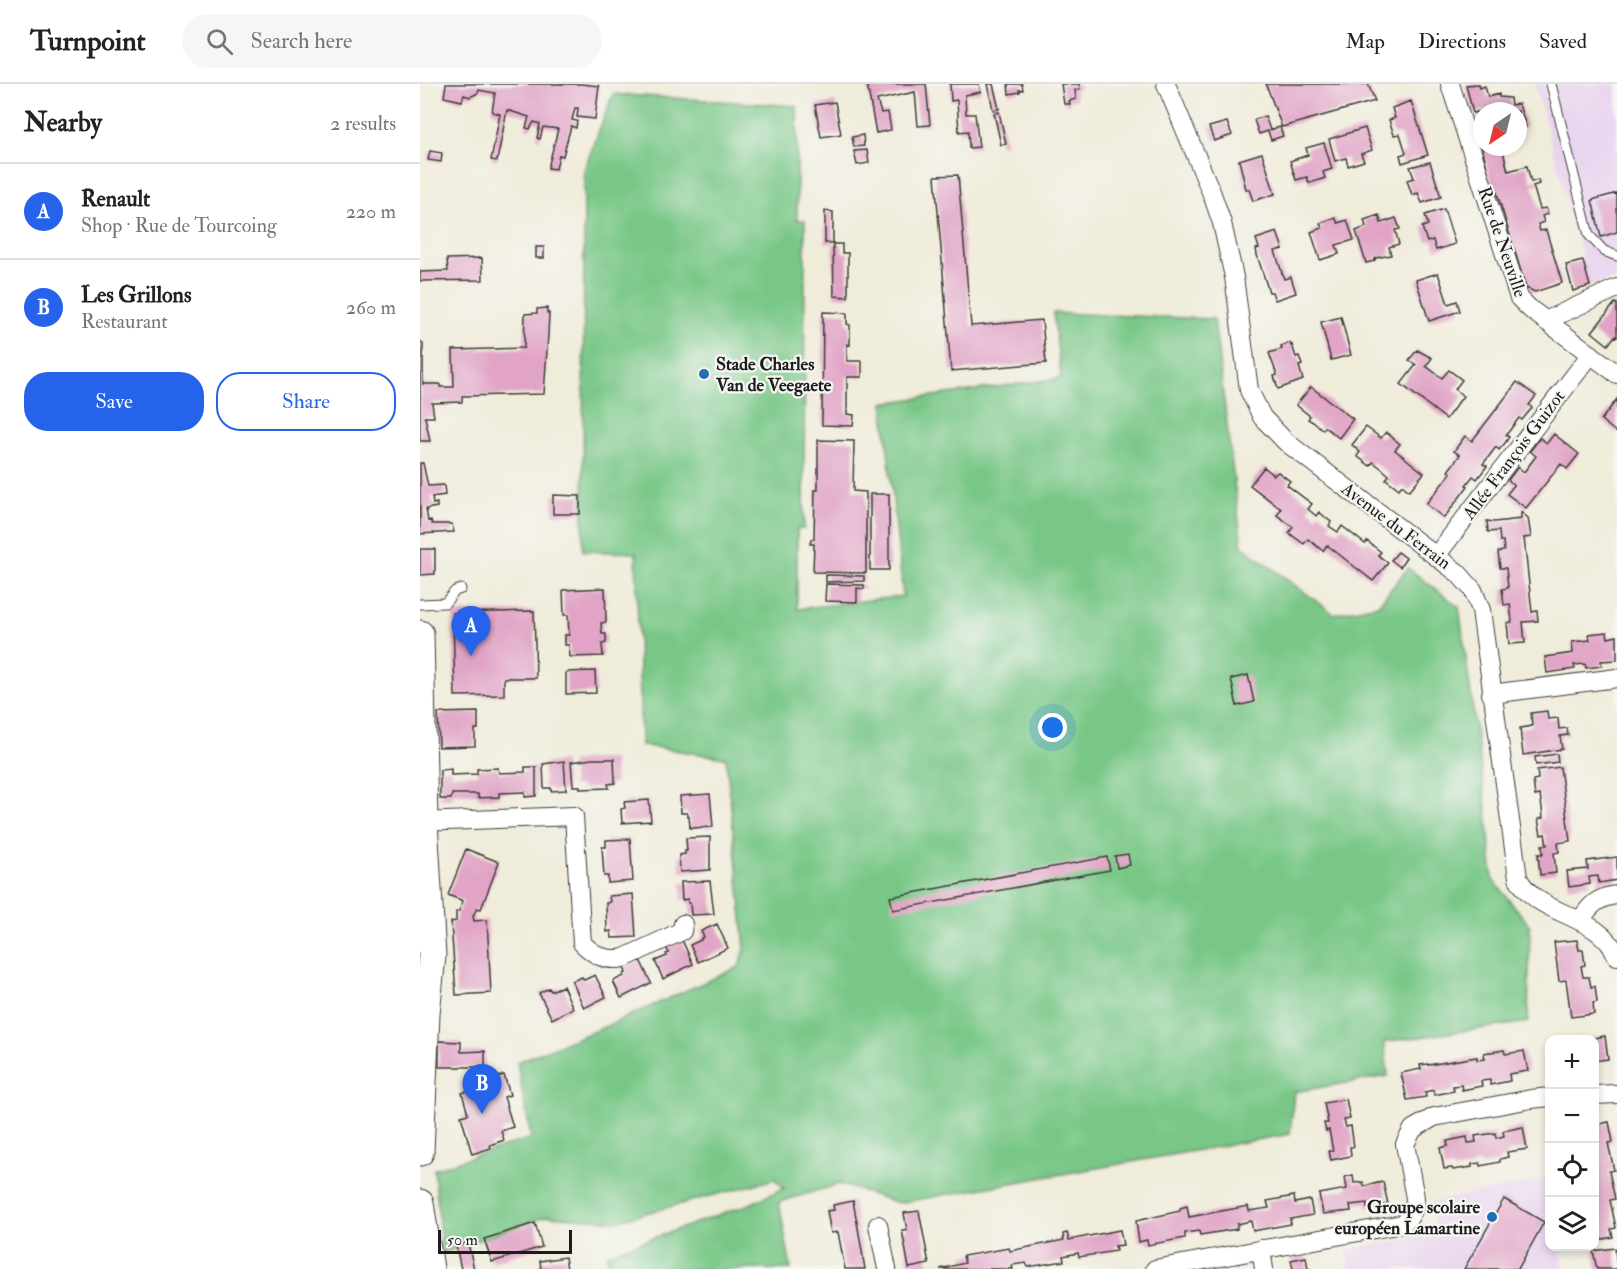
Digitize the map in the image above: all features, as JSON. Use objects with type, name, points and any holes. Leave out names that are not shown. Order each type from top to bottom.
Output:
[{"type":"main road","points":[[420,634],[422,822],[432,956],[423,1027]]},
{"type":"main road","points":[[420,986],[423,1027],[420,1152]]},
{"type":"main road","points":[[420,1203],[430,1269]]},
{"type":"street","name":"Avenue du Ferrain","points":[[1166,84],[1222,223],[1234,277],[1246,379],[1256,407],[1269,426],[1286,442],[1467,582],[1478,599],[1518,878],[1523,888],[1539,902],[1580,921],[1600,934],[1617,956]]},
{"type":"street","name":"Rue de Neuville","points":[[1450,84],[1516,291],[1525,305],[1617,374]]},
{"type":"street","points":[[1547,321],[1617,288]]},
{"type":"street","name":"Allée François Guizot","points":[[1436,556],[1591,354]]},
{"type":"street","points":[[1491,694],[1617,678]]},
{"type":"street","points":[[422,822],[574,816],[582,943],[603,958],[609,960],[624,958],[682,932],[683,924]]},
{"type":"street","points":[[1580,921],[1598,899],[1617,895]]},
{"type":"street","points":[[1599,1095],[1617,1095]]},
{"type":"street","points":[[1155,1269],[1402,1224],[1412,1215],[1415,1198],[1406,1144],[1413,1128],[1434,1118],[1545,1098]]},
{"type":"street","points":[[878,1224],[887,1269]]},
{"type":"street","points":[[1261,1249],[1264,1269]]},
{"type":"lane","points":[[1551,84],[1589,235],[1604,251],[1617,256]]},
{"type":"lane","points":[[420,604],[445,603],[455,591],[462,589]]},
{"type":"shaded area","points":[[1535,84],[1617,84],[1617,278],[1590,286]]},
{"type":"shaded area","name":"Groupe scolaire européen Lamartine","points":[[1545,1180],[1545,1251],[1561,1251],[1564,1269],[1350,1269],[1346,1250],[1436,1233],[1431,1202]]},
{"type":"green space","points":[[613,94],[797,106],[797,220],[805,220],[804,529],[797,529],[797,609],[903,596],[883,403],[1061,378],[1053,313],[1214,319],[1242,546],[1334,614],[1378,605],[1408,568],[1459,607],[1487,813],[1493,880],[1530,926],[1528,1022],[1384,1042],[1388,1076],[1294,1092],[1290,1134],[898,1203],[840,1184],[779,1202],[791,1269],[611,1269],[607,1254],[750,1204],[784,1188],[775,1179],[616,1221],[547,1216],[442,1253],[434,1169],[531,1138],[517,1062],[602,1028],[739,967],[745,949],[726,758],[641,745],[636,553],[583,551],[584,170]]},
{"type":"building","points":[[446,84],[599,86],[595,119],[577,117],[578,108],[575,108],[572,120],[577,121],[576,128],[571,126],[563,156],[559,155],[556,169],[548,168],[558,129],[543,127],[540,139],[537,138],[540,124],[534,122],[530,129],[526,128],[529,117],[507,110],[497,161],[491,160],[500,114],[492,112],[495,93],[479,90],[470,97],[464,95],[462,101],[444,97]]},
{"type":"building","points":[[867,84],[926,84],[930,125],[918,126],[915,92],[877,100],[881,113],[888,112],[891,130],[876,133]]},
{"type":"building","points":[[950,84],[979,84],[981,92],[965,95],[966,114],[975,114],[979,147],[969,148],[968,131],[959,132],[957,100],[951,101]]},
{"type":"building","points":[[988,84],[993,84],[999,109],[993,110]]},
{"type":"building","points":[[1008,84],[1022,84],[1023,90],[1009,94]]},
{"type":"building","points":[[1061,84],[1079,84],[1080,89],[1075,90],[1076,99],[1069,101],[1070,104],[1064,104]]},
{"type":"building","points":[[1266,84],[1368,84],[1375,101],[1282,127]]},
{"type":"building","points":[[1479,84],[1480,88],[1485,86],[1488,97],[1499,94],[1499,97],[1510,98],[1511,102],[1473,102],[1473,113],[1466,85]]},
{"type":"building","points":[[1411,101],[1428,155],[1402,163],[1400,155],[1406,153],[1400,134],[1394,135],[1389,120],[1395,118],[1392,108]]},
{"type":"building","points":[[835,102],[841,134],[821,137],[815,105]]},
{"type":"building","points":[[999,112],[1006,144],[1001,145],[994,113]]},
{"type":"building","points":[[1265,116],[1270,130],[1280,127],[1283,136],[1271,140],[1268,131],[1259,134],[1254,120]]},
{"type":"building","points":[[1227,122],[1232,135],[1214,141],[1209,127]]},
{"type":"building","points":[[1365,128],[1372,150],[1361,154],[1364,161],[1348,166],[1346,158],[1335,161],[1329,139]]},
{"type":"building","points":[[863,135],[864,146],[854,147],[852,137]]},
{"type":"building","points":[[1324,143],[1332,169],[1323,172],[1325,178],[1316,181],[1309,183],[1307,177],[1296,180],[1290,161],[1308,155],[1306,148]]},
{"type":"building","points":[[867,150],[869,163],[857,165],[854,151]]},
{"type":"building","points":[[430,151],[442,153],[441,162],[428,160]]},
{"type":"building","points":[[1262,153],[1275,194],[1253,201],[1249,189],[1246,189],[1239,160]]},
{"type":"building","points":[[1484,156],[1504,156],[1508,171],[1527,166],[1531,182],[1538,180],[1539,184],[1533,186],[1540,209],[1546,208],[1548,214],[1542,216],[1544,222],[1538,224],[1540,231],[1546,230],[1562,283],[1535,292],[1526,288],[1494,183],[1491,184]]},
{"type":"building","points":[[1430,162],[1441,197],[1422,203],[1418,193],[1412,195],[1407,180],[1414,178],[1410,167]]},
{"type":"building","points":[[958,175],[971,326],[1042,320],[1046,363],[951,371],[935,176]]},
{"type":"building","points":[[1617,193],[1617,232],[1601,237],[1592,200]]},
{"type":"building","points":[[1444,209],[1455,244],[1436,250],[1433,240],[1427,242],[1422,227],[1428,225],[1425,215]]},
{"type":"building","points":[[825,211],[833,212],[833,243],[825,243]]},
{"type":"building","points":[[1379,215],[1381,223],[1396,218],[1400,229],[1395,230],[1399,244],[1389,247],[1391,255],[1366,263],[1356,231],[1366,227],[1364,220]]},
{"type":"building","points":[[1335,218],[1338,223],[1347,220],[1354,240],[1336,245],[1339,254],[1320,260],[1311,232],[1322,228],[1320,223]]},
{"type":"building","points":[[1277,232],[1283,249],[1275,251],[1284,279],[1291,277],[1296,293],[1275,300],[1272,292],[1269,292],[1257,255],[1256,249],[1259,248],[1256,239]]},
{"type":"building","points":[[833,244],[842,244],[842,253],[848,253],[848,297],[834,296]]},
{"type":"building","points":[[536,247],[544,247],[544,258],[536,258]]},
{"type":"building","points":[[482,258],[483,280],[420,281],[420,272],[448,271],[447,259]]},
{"type":"building","points":[[1583,261],[1590,286],[1573,291],[1566,265]]},
{"type":"building","points":[[1438,273],[1448,304],[1457,301],[1460,311],[1429,321],[1416,280]]},
{"type":"building","points":[[1615,303],[1617,304],[1617,337],[1615,336],[1608,345],[1592,332]]},
{"type":"building","points":[[547,308],[547,313],[549,313],[544,394],[462,396],[462,402],[432,403],[434,417],[425,417],[430,441],[420,441],[420,341],[423,344],[423,384],[454,387],[453,350],[524,348],[525,314],[537,313],[537,309]]},
{"type":"building","points":[[823,312],[847,313],[847,324],[850,325],[850,345],[847,344],[847,361],[862,361],[862,377],[847,377],[847,414],[854,415],[853,426],[822,425]]},
{"type":"building","points":[[1341,317],[1351,355],[1331,360],[1321,322]]},
{"type":"building","points":[[1290,343],[1296,357],[1299,356],[1303,380],[1278,389],[1274,376],[1277,375],[1269,353],[1282,349],[1281,346]]},
{"type":"building","points":[[1417,350],[1432,358],[1426,366],[1442,378],[1449,370],[1462,380],[1455,389],[1463,396],[1446,419],[1401,384],[1416,365],[1409,360]]},
{"type":"building","points":[[1517,382],[1536,396],[1529,405],[1532,408],[1522,420],[1519,418],[1506,435],[1509,437],[1505,443],[1499,450],[1496,447],[1483,464],[1487,466],[1477,479],[1473,476],[1444,518],[1426,504],[1451,473],[1448,471],[1460,455],[1454,451],[1465,436],[1472,441]]},
{"type":"building","points":[[1311,387],[1353,419],[1339,438],[1325,427],[1323,430],[1308,419],[1310,416],[1296,405]]},
{"type":"building","points":[[1617,399],[1617,433],[1601,420]]},
{"type":"building","points":[[1366,427],[1381,438],[1386,432],[1400,444],[1395,450],[1424,473],[1409,491],[1402,485],[1399,489],[1386,479],[1389,475],[1373,462],[1370,466],[1357,456],[1360,452],[1352,445]]},
{"type":"building","points":[[1554,434],[1579,454],[1567,469],[1561,464],[1526,508],[1507,494],[1514,485],[1508,480],[1518,467],[1524,472],[1536,456],[1530,451],[1540,438],[1547,443]]},
{"type":"building","points":[[818,440],[854,441],[853,491],[866,492],[866,573],[813,572],[814,544],[810,544],[811,539],[814,539],[815,490],[818,490]]},
{"type":"building","points":[[420,463],[423,463],[428,486],[444,485],[445,495],[432,497],[433,504],[437,503],[437,507],[426,509],[428,521],[431,520],[432,524],[452,524],[454,532],[420,534]]},
{"type":"building","points":[[1264,467],[1274,475],[1278,472],[1290,481],[1287,485],[1312,504],[1308,509],[1316,516],[1319,512],[1331,522],[1329,526],[1338,532],[1342,526],[1365,544],[1367,541],[1381,552],[1378,555],[1388,563],[1373,581],[1327,545],[1323,551],[1308,539],[1304,544],[1289,533],[1293,527],[1277,515],[1281,509],[1250,485]]},
{"type":"building","points":[[870,494],[889,494],[889,570],[870,570]]},
{"type":"building","points":[[553,495],[580,496],[580,514],[553,514]]},
{"type":"building","points":[[1521,512],[1528,518],[1531,537],[1524,538],[1532,612],[1537,611],[1538,621],[1523,622],[1525,643],[1509,644],[1507,623],[1512,622],[1510,604],[1504,605],[1502,589],[1508,588],[1506,568],[1500,568],[1498,552],[1504,551],[1503,541],[1500,541],[1499,531],[1488,532],[1487,521],[1521,519]]},
{"type":"building","points":[[420,549],[435,549],[435,574],[420,575]]},
{"type":"building","points":[[1398,552],[1406,558],[1400,567],[1391,560]]},
{"type":"building","points":[[826,575],[864,576],[864,581],[826,582]]},
{"type":"building","points":[[826,584],[864,585],[864,589],[857,588],[857,602],[825,601]]},
{"type":"building","points":[[605,588],[606,622],[601,623],[602,634],[606,634],[606,643],[602,644],[603,656],[570,657],[569,645],[565,645],[565,635],[569,635],[568,615],[564,615],[563,590]]},
{"type":"building","points":[[534,611],[536,678],[504,678],[504,695],[455,696],[453,613]]},
{"type":"building","points":[[1607,632],[1608,638],[1617,636],[1617,660],[1601,661],[1602,666],[1586,668],[1585,664],[1574,665],[1575,669],[1547,673],[1545,657],[1573,653],[1572,642],[1590,640],[1589,634]]},
{"type":"building","points":[[595,671],[596,693],[566,694],[566,672]]},
{"type":"building","points":[[1248,675],[1254,702],[1237,706],[1231,679]]},
{"type":"building","points":[[1547,711],[1548,719],[1558,718],[1559,729],[1567,728],[1568,735],[1560,736],[1562,749],[1523,755],[1520,728],[1532,726],[1531,713]]},
{"type":"building","points":[[478,712],[475,746],[439,747],[438,713]]},
{"type":"building","points":[[1557,754],[1558,762],[1536,765],[1535,757]]},
{"type":"building","points":[[614,759],[615,783],[608,784],[609,788],[580,789],[580,786],[573,786],[571,762]]},
{"type":"building","points":[[564,761],[566,790],[551,791],[551,788],[544,788],[543,764]]},
{"type":"building","points":[[525,767],[536,767],[536,796],[525,797],[525,792],[499,793],[499,797],[478,798],[478,794],[452,794],[451,799],[440,799],[440,770],[451,769],[451,775],[477,774],[477,769],[498,768],[499,773],[525,772]]},
{"type":"building","points":[[1560,767],[1570,841],[1558,843],[1559,852],[1554,853],[1556,873],[1540,875],[1538,854],[1543,854],[1542,845],[1547,845],[1545,834],[1541,835],[1538,819],[1543,818],[1542,808],[1540,795],[1535,796],[1533,780],[1538,779],[1537,770]]},
{"type":"building","points":[[710,794],[713,827],[690,828],[689,816],[687,813],[681,813],[680,796]]},
{"type":"building","points":[[649,800],[651,821],[622,823],[621,809],[625,808],[624,802]]},
{"type":"building","points":[[710,837],[710,870],[680,872],[679,855],[687,851],[686,838]]},
{"type":"building","points":[[630,839],[633,881],[608,883],[608,876],[604,876],[602,847],[606,847],[606,840]]},
{"type":"building","points":[[466,849],[499,862],[481,909],[477,908],[473,916],[474,921],[487,920],[491,993],[456,995],[451,922],[456,921],[456,912],[459,911],[463,901],[448,895]]},
{"type":"building","points":[[1128,854],[1130,865],[1117,868],[1115,856]]},
{"type":"building","points":[[1107,857],[1110,870],[893,910],[890,897]]},
{"type":"building","points":[[1617,857],[1617,880],[1599,883],[1598,876],[1589,877],[1590,884],[1569,887],[1567,871],[1588,869],[1587,861]]},
{"type":"building","points":[[710,881],[714,914],[691,915],[688,899],[682,900],[681,882]]},
{"type":"building","points":[[633,894],[636,937],[612,938],[611,931],[607,932],[606,903],[610,902],[609,896]]},
{"type":"building","points":[[717,924],[728,948],[698,962],[690,945],[704,937],[701,931]]},
{"type":"building","points":[[682,940],[693,964],[663,979],[655,961],[667,956],[666,954],[669,953],[666,947]]},
{"type":"building","points":[[1577,940],[1579,950],[1583,950],[1585,965],[1581,966],[1583,977],[1589,977],[1591,987],[1595,986],[1597,1002],[1593,1003],[1594,1014],[1571,1017],[1566,980],[1559,981],[1554,942]]},
{"type":"building","points":[[640,960],[651,983],[621,998],[613,981],[624,976],[626,973],[624,967]]},
{"type":"building","points":[[595,975],[606,997],[584,1008],[572,981],[582,977],[584,980]]},
{"type":"building","points":[[563,986],[573,1008],[552,1019],[539,993],[549,988],[551,991]]},
{"type":"building","points":[[1605,1036],[1608,1059],[1599,1060],[1599,1037]]},
{"type":"building","points":[[439,1041],[461,1042],[461,1052],[485,1051],[485,1067],[439,1067]]},
{"type":"building","points":[[1504,1050],[1505,1054],[1524,1051],[1528,1071],[1509,1074],[1510,1081],[1490,1085],[1490,1080],[1481,1081],[1482,1086],[1462,1090],[1461,1085],[1453,1086],[1454,1091],[1434,1095],[1433,1090],[1425,1092],[1426,1097],[1407,1100],[1401,1073],[1421,1069],[1420,1065],[1477,1057],[1477,1060],[1485,1059],[1484,1053]]},
{"type":"building","points":[[504,1075],[510,1095],[504,1097],[513,1127],[501,1131],[504,1140],[490,1145],[491,1148],[472,1154],[461,1116],[468,1114],[462,1093],[492,1084],[490,1079]]},
{"type":"building","points":[[1346,1099],[1350,1119],[1344,1120],[1346,1127],[1351,1126],[1354,1147],[1350,1147],[1351,1156],[1331,1160],[1329,1151],[1333,1151],[1329,1130],[1326,1131],[1324,1123],[1328,1123],[1324,1103]]},
{"type":"building","points":[[1609,1122],[1613,1142],[1608,1143],[1614,1170],[1609,1171],[1615,1199],[1610,1200],[1616,1228],[1611,1229],[1613,1237],[1599,1240],[1599,1143],[1599,1124]]},
{"type":"building","points":[[1523,1127],[1527,1149],[1507,1152],[1508,1157],[1500,1159],[1500,1162],[1481,1166],[1480,1163],[1472,1164],[1472,1167],[1453,1170],[1452,1168],[1444,1169],[1440,1148],[1448,1146],[1447,1141],[1467,1137],[1468,1143],[1476,1142],[1475,1136],[1495,1133],[1496,1138],[1504,1136],[1503,1131]]},
{"type":"building","points":[[1353,1175],[1354,1183],[1363,1182],[1364,1186],[1383,1182],[1388,1204],[1367,1208],[1367,1203],[1350,1205],[1351,1211],[1323,1214],[1319,1194],[1347,1189],[1345,1177]]},
{"type":"building","points":[[1294,1196],[1295,1203],[1310,1200],[1313,1215],[1290,1219],[1291,1224],[1253,1231],[1251,1221],[1237,1224],[1237,1229],[1200,1235],[1199,1231],[1185,1233],[1185,1238],[1148,1245],[1147,1240],[1139,1242],[1136,1221],[1180,1211],[1180,1208],[1187,1206],[1189,1217],[1248,1206],[1249,1211],[1269,1208],[1267,1201]]},
{"type":"building","points":[[1504,1199],[1544,1222],[1518,1269],[1464,1269]]},
{"type":"building","points":[[853,1201],[865,1269],[845,1269],[838,1232],[831,1233],[827,1211],[834,1210],[833,1205]]},
{"type":"building","points":[[919,1211],[929,1264],[909,1268],[902,1230],[907,1230],[904,1213]]},
{"type":"building","points":[[535,1223],[542,1247],[492,1262],[484,1239]]},
{"type":"building","points":[[1120,1230],[1123,1245],[1115,1246],[1116,1251],[1079,1257],[1078,1253],[1063,1256],[1064,1261],[1028,1267],[1026,1263],[1012,1265],[1013,1269],[940,1269],[965,1263],[963,1256],[1009,1248],[1010,1251],[1064,1240],[1063,1234],[1067,1233],[1069,1240]]},
{"type":"building","points":[[468,1243],[474,1269],[461,1269],[456,1246]]},
{"type":"building","points":[[1615,1248],[1617,1269],[1597,1269],[1593,1251]]},
{"type":"building","points":[[565,1257],[567,1269],[541,1269],[540,1261]]},
{"type":"building","points":[[1306,1257],[1308,1269],[1293,1269],[1291,1260]]},
{"type":"place","name":"Stade Charles Van de Veegaete","points":[[704,374]]},
{"type":"place","name":"Renault","points":[[471,656]]},
{"type":"place","name":"Les Grillons","points":[[482,1114]]},
{"type":"place","name":"Groupe scolaire européen Lamartine","points":[[1492,1217]]}]
